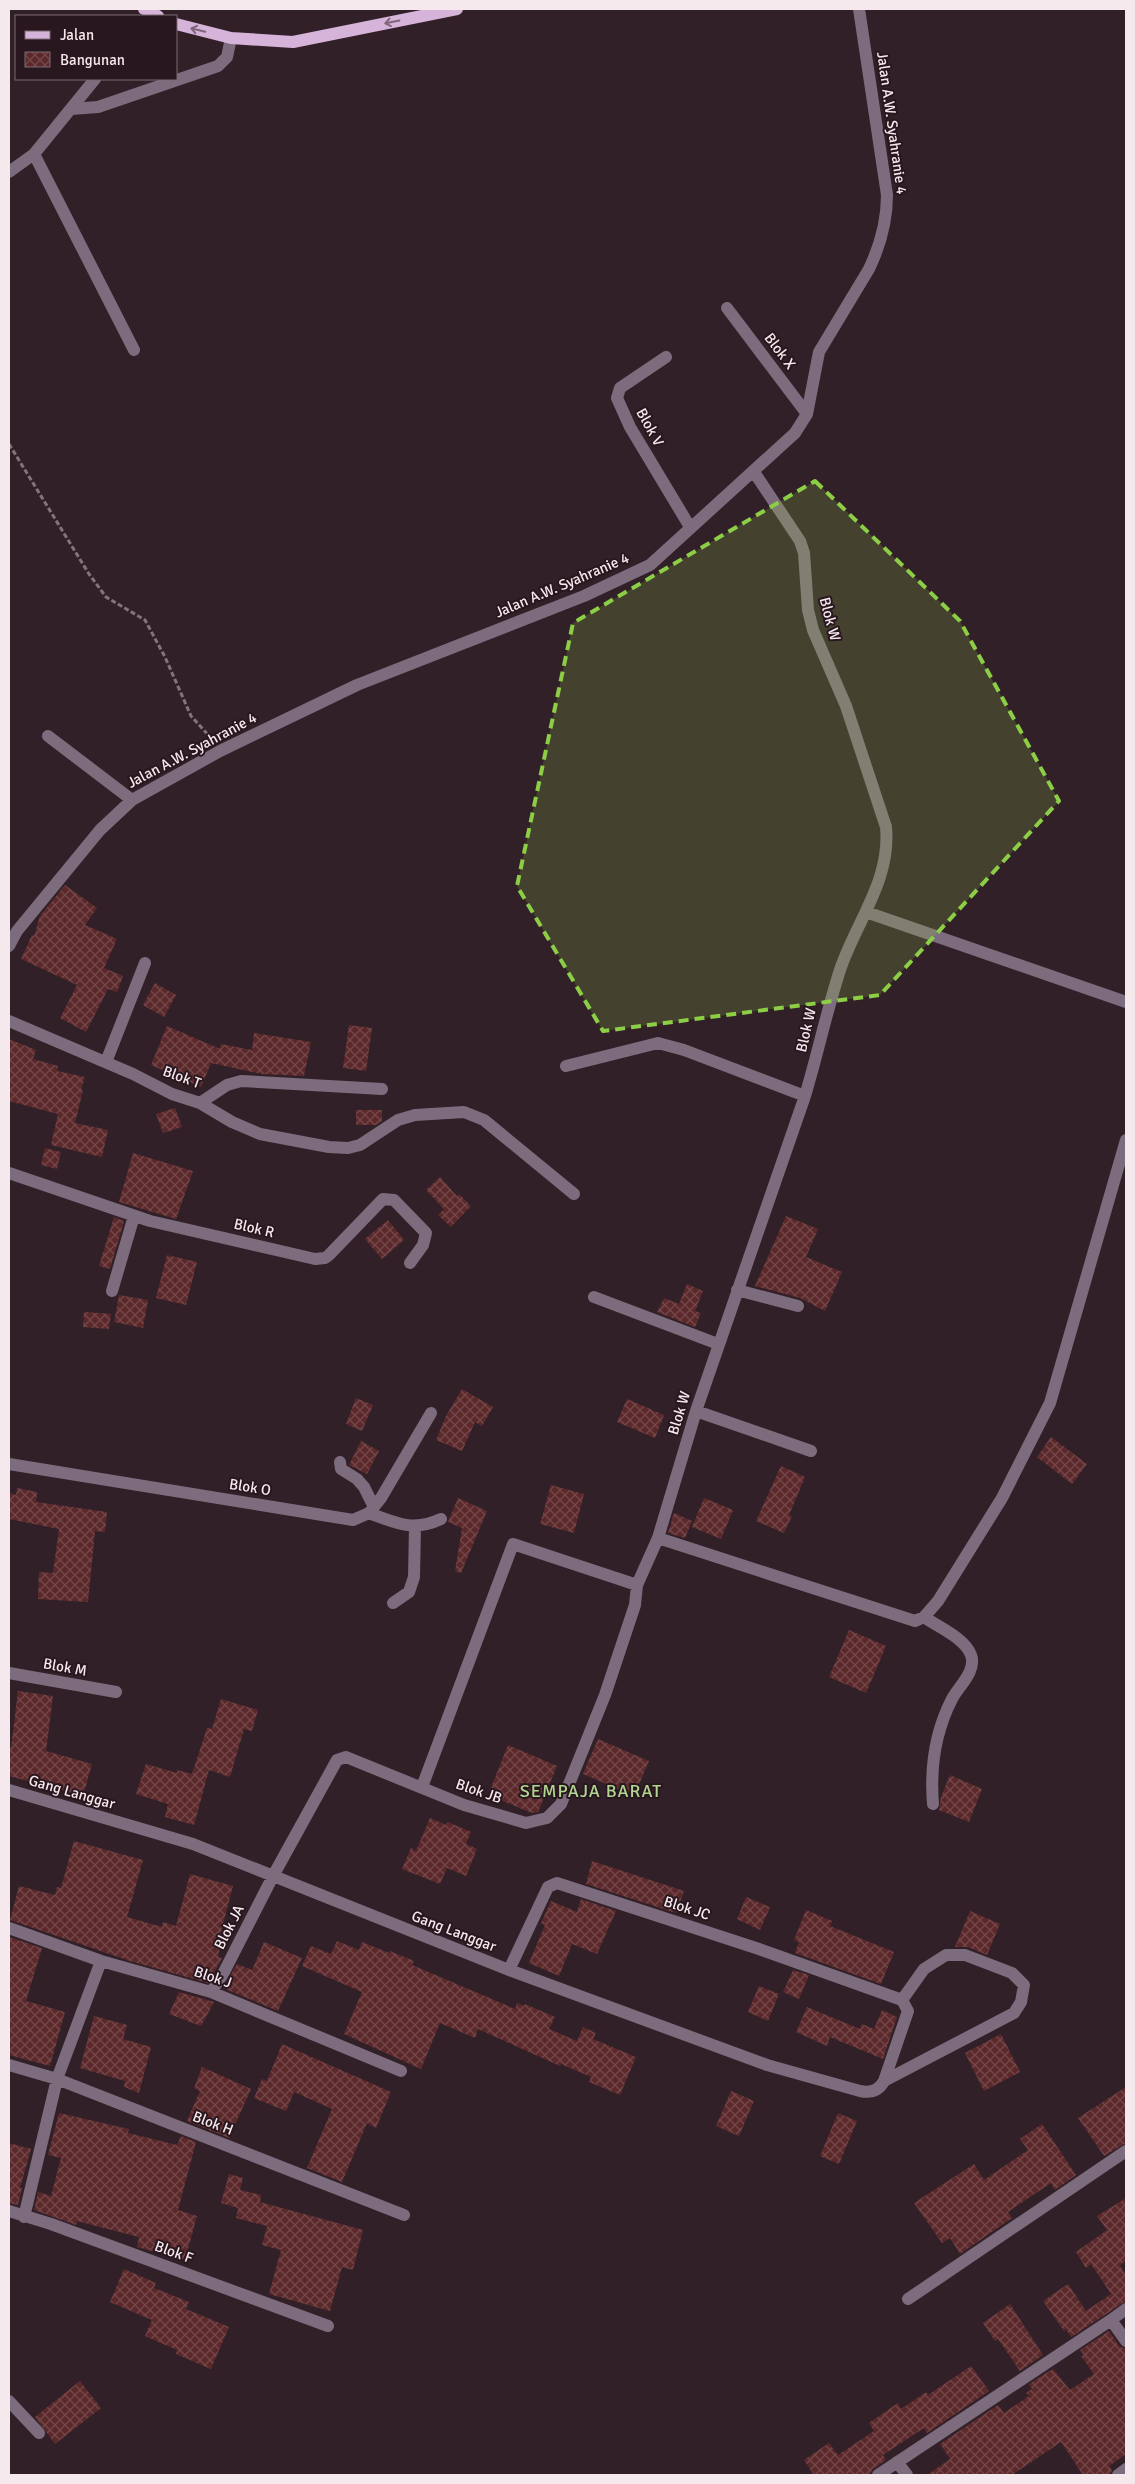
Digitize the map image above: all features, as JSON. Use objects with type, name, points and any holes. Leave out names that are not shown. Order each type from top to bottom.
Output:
[{"type":"main road","points":[[178,24],[232,38],[293,42],[457,9]]},
{"type":"street","name":"Jalan A.W. Syahranie 4","points":[[9,946],[17,932],[100,830],[132,800],[220,751],[357,684],[622,580],[650,565],[795,433],[807,414],[819,352],[869,269],[875,256],[887,211],[887,195],[858,9]]},
{"type":"street","points":[[178,79],[218,66],[227,58],[232,38]]},
{"type":"street","points":[[9,172],[34,154],[94,80]]},
{"type":"street","points":[[70,109],[98,106],[176,80]]},
{"type":"street","points":[[34,154],[134,350]]},
{"type":"street","name":"Blok X","points":[[727,308],[807,414]]},
{"type":"street","name":"Blok V","points":[[666,357],[620,388],[617,398],[630,427],[690,527]]},
{"type":"street","name":"Blok W","points":[[635,1605],[637,1585],[658,1538],[718,1344],[817,1056],[829,1003],[844,960],[883,869],[888,847],[886,827],[846,706],[813,630],[808,610],[804,553],[800,541],[754,472]]},
{"type":"street","points":[[48,736],[132,800]]},
{"type":"street","points":[[866,912],[1126,1002]]},
{"type":"street","points":[[106,1062],[146,963]]},
{"type":"street","name":"Blok T","points":[[9,1021],[106,1062],[172,1094],[200,1103],[227,1085],[241,1082],[382,1089]]},
{"type":"street","points":[[566,1066],[658,1043],[684,1050],[804,1096]]},
{"type":"street","points":[[200,1103],[232,1122],[260,1134],[330,1147],[348,1148],[360,1145],[398,1120],[415,1115],[464,1112],[484,1120],[574,1194]]},
{"type":"street","points":[[658,1538],[914,1621],[924,1617],[938,1601],[1002,1498],[1050,1403],[1126,1140]]},
{"type":"street","name":"Blok R","points":[[9,1173],[134,1216],[315,1259],[325,1258],[329,1255],[383,1199],[388,1198],[394,1200],[426,1233],[423,1245],[410,1263]]},
{"type":"street","points":[[112,1291],[134,1216]]},
{"type":"street","points":[[737,1290],[798,1306]]},
{"type":"street","points":[[594,1298],[718,1344]]},
{"type":"street","points":[[696,1411],[811,1450]]},
{"type":"street","points":[[372,1510],[431,1412]]},
{"type":"street","points":[[340,1462],[341,1468],[357,1478],[364,1487],[372,1510],[415,1527],[430,1525],[441,1519]]},
{"type":"street","name":"Blok O","points":[[9,1464],[353,1520],[372,1510]]},
{"type":"street","points":[[393,1603],[409,1592],[414,1577],[415,1527]]},
{"type":"street","points":[[422,1787],[514,1544],[637,1585]]},
{"type":"street","name":"Blok JB","points":[[273,1876],[337,1760],[346,1757],[464,1804],[526,1823],[547,1818],[561,1804],[605,1695],[635,1605]]},
{"type":"street","points":[[924,1617],[964,1645],[972,1656],[971,1669],[952,1698],[938,1729],[931,1777],[933,1804]]},
{"type":"street","name":"Blok M","points":[[9,1673],[116,1692]]},
{"type":"street","name":"Gang Langgar","points":[[9,1790],[193,1844],[509,1970],[767,2065],[867,2092],[881,2087],[884,2081],[1014,2013],[1021,2002],[1024,1985],[1012,1973],[965,1955],[946,1955],[924,1968],[902,2000]]},
{"type":"street","name":"Blok JA","points":[[211,1992],[223,1974],[273,1876]]},
{"type":"street","name":"Blok JC","points":[[509,1970],[548,1887],[557,1883],[759,1948],[902,2000]]},
{"type":"street","name":"Blok J","points":[[9,1928],[101,1961],[211,1992],[401,2071]]},
{"type":"street","points":[[24,2217],[57,2079],[101,1961]]},
{"type":"street","points":[[884,2081],[908,2011],[906,2004],[902,2000]]},
{"type":"street","name":"Blok H","points":[[9,2066],[57,2079],[404,2215]]},
{"type":"street","points":[[908,2299],[1126,2152]]},
{"type":"street","name":"Blok F","points":[[9,2211],[51,2224],[328,2326]]},
{"type":"street","points":[[878,2475],[1126,2309]]},
{"type":"street","points":[[1112,2320],[1126,2341]]},
{"type":"street","points":[[9,2401],[39,2433]]},
{"type":"street","points":[[898,2462],[907,2475]]},
{"type":"street","points":[[1118,2475],[1126,2469]]},
{"type":"path","points":[[9,444],[89,574],[106,597],[145,620],[165,657],[191,716],[210,735],[220,751]]},
{"type":"highlighted area","points":[[815,481],[960,621],[1059,801],[880,995],[603,1031],[517,886],[573,623]]},
{"type":"building","points":[[65,885],[97,908],[85,925],[117,939],[104,968],[123,976],[117,992],[108,989],[86,1032],[60,1018],[77,985],[21,959],[32,935],[34,936],[40,916]]},
{"type":"building","points":[[155,983],[176,995],[164,1017],[143,1005]]},
{"type":"building","points":[[349,1025],[372,1028],[366,1071],[343,1068]]},
{"type":"building","points":[[167,1026],[220,1049],[221,1044],[252,1050],[254,1033],[311,1042],[304,1076],[262,1074],[211,1063],[201,1087],[151,1065]]},
{"type":"building","points":[[9,1039],[36,1050],[33,1059],[58,1066],[57,1071],[85,1077],[75,1123],[108,1130],[102,1157],[51,1145],[58,1114],[9,1101]]},
{"type":"building","points":[[175,1108],[182,1127],[163,1133],[156,1114]]},
{"type":"building","points":[[356,1110],[382,1110],[382,1121],[376,1125],[356,1125]]},
{"type":"building","points":[[45,1148],[61,1152],[57,1169],[41,1165]]},
{"type":"building","points":[[133,1153],[193,1171],[176,1219],[119,1202]]},
{"type":"building","points":[[440,1177],[457,1196],[459,1194],[471,1206],[451,1227],[438,1215],[444,1209],[426,1190]]},
{"type":"building","points":[[786,1216],[818,1229],[806,1257],[842,1272],[825,1311],[800,1298],[755,1286]]},
{"type":"building","points":[[114,1217],[124,1221],[110,1269],[99,1266]]},
{"type":"building","points":[[388,1220],[404,1240],[382,1259],[365,1239]]},
{"type":"building","points":[[167,1255],[197,1262],[186,1305],[156,1298]]},
{"type":"building","points":[[687,1284],[703,1291],[695,1311],[701,1313],[695,1327],[657,1312],[664,1298],[679,1304]]},
{"type":"building","points":[[119,1295],[148,1300],[143,1328],[114,1322]]},
{"type":"building","points":[[84,1312],[111,1314],[109,1329],[83,1327]]},
{"type":"building","points":[[462,1389],[493,1407],[482,1426],[475,1422],[462,1451],[436,1440],[446,1416]]},
{"type":"building","points":[[356,1398],[373,1405],[362,1431],[346,1424]]},
{"type":"building","points":[[627,1399],[664,1415],[655,1438],[617,1422]]},
{"type":"building","points":[[1051,1437],[1087,1464],[1072,1484],[1037,1457]]},
{"type":"building","points":[[361,1441],[379,1451],[367,1474],[349,1465]]},
{"type":"building","points":[[781,1466],[805,1477],[789,1515],[792,1516],[784,1533],[756,1521]]},
{"type":"building","points":[[551,1485],[584,1494],[574,1533],[540,1524]]},
{"type":"building","points":[[17,1488],[37,1492],[36,1502],[107,1512],[105,1532],[95,1531],[88,1602],[38,1599],[39,1572],[53,1573],[59,1529],[9,1519],[9,1493],[16,1495]]},
{"type":"building","points":[[458,1498],[487,1511],[461,1573],[455,1571],[462,1528],[448,1522]]},
{"type":"building","points":[[704,1498],[733,1510],[721,1539],[692,1527]]},
{"type":"building","points":[[674,1513],[692,1521],[685,1538],[668,1533]]},
{"type":"building","points":[[849,1630],[886,1646],[866,1693],[829,1677]]},
{"type":"building","points":[[18,1691],[53,1696],[46,1751],[92,1764],[83,1796],[9,1776],[9,1747],[11,1748]]},
{"type":"building","points":[[221,1699],[258,1710],[252,1731],[244,1729],[230,1777],[209,1770],[194,1825],[165,1817],[168,1804],[136,1794],[146,1764],[177,1773],[177,1770],[192,1774],[207,1728],[212,1729]]},
{"type":"building","points":[[598,1739],[649,1761],[634,1796],[583,1774]]},
{"type":"building","points":[[508,1745],[557,1766],[538,1812],[532,1813],[488,1795]]},
{"type":"building","points":[[950,1775],[982,1789],[969,1822],[939,1810],[941,1797]]},
{"type":"building","points":[[430,1818],[446,1825],[448,1822],[471,1832],[466,1844],[477,1849],[466,1876],[447,1868],[440,1884],[402,1869],[411,1848],[416,1851]]},
{"type":"building","points":[[74,1841],[143,1860],[127,1917],[162,1927],[163,1922],[176,1926],[190,1874],[233,1886],[219,1939],[222,1940],[218,1956],[222,1958],[208,1983],[130,1961],[10,1920],[19,1886],[55,1895],[57,1887],[61,1888]]},
{"type":"building","points":[[592,1861],[684,1891],[676,1913],[586,1884]]},
{"type":"building","points":[[746,1897],[770,1907],[760,1930],[737,1919]]},
{"type":"building","points":[[581,1899],[616,1911],[597,1954],[572,1944],[559,1976],[529,1963],[545,1925],[541,1923],[551,1901],[577,1912]]},
{"type":"building","points":[[806,1910],[832,1921],[830,1926],[894,1952],[881,1984],[795,1953],[799,1942],[794,1940]]},
{"type":"building","points":[[970,1911],[1000,1924],[987,1955],[968,1947],[955,1947]]},
{"type":"building","points":[[9,1937],[42,1948],[26,2001],[65,2012],[50,2066],[9,2055]]},
{"type":"building","points":[[337,1941],[359,1950],[362,1942],[389,1953],[390,1951],[414,1961],[412,1965],[515,2009],[517,2003],[524,2006],[525,2004],[555,2017],[549,2029],[577,2041],[583,2027],[596,2033],[593,2039],[636,2057],[620,2095],[589,2082],[591,2077],[561,2064],[560,2066],[478,2029],[475,2038],[440,2023],[421,2069],[344,2034],[362,1992],[302,1966],[311,1946],[331,1954]]},
{"type":"building","points":[[264,1942],[302,1958],[278,2011],[223,1988],[237,1964],[252,1970]]},
{"type":"building","points":[[793,1970],[809,1975],[799,1999],[783,1992]]},
{"type":"building","points":[[759,1986],[779,1994],[768,2021],[748,2012]]},
{"type":"building","points":[[179,1992],[214,2002],[201,2026],[169,2014]]},
{"type":"building","points":[[807,2007],[860,2029],[862,2024],[874,2029],[882,2010],[897,2017],[883,2059],[830,2037],[827,2046],[796,2032]]},
{"type":"building","points":[[94,2016],[127,2025],[123,2039],[151,2047],[139,2093],[124,2087],[125,2081],[80,2068]]},
{"type":"building","points":[[1001,2034],[1020,2072],[984,2091],[965,2053]]},
{"type":"building","points":[[282,2044],[391,2092],[376,2128],[367,2123],[342,2182],[307,2168],[332,2109],[294,2092],[286,2111],[254,2098],[262,2079],[267,2081]]},
{"type":"building","points":[[202,2067],[251,2089],[229,2138],[187,2121],[200,2091],[194,2088]]},
{"type":"building","points":[[1126,2087],[1126,2143],[1104,2156],[1078,2118]]},
{"type":"building","points":[[731,2091],[754,2101],[739,2136],[716,2126]]},
{"type":"building","points":[[59,2113],[129,2129],[128,2133],[177,2145],[181,2136],[196,2142],[178,2210],[197,2216],[185,2260],[137,2247],[139,2237],[77,2221],[76,2225],[34,2210],[38,2192],[51,2196],[61,2158],[48,2155]]},
{"type":"building","points":[[838,2113],[857,2121],[839,2164],[820,2156]]},
{"type":"building","points":[[1042,2124],[1076,2175],[1055,2190],[1051,2183],[1008,2212],[1012,2218],[960,2254],[950,2238],[942,2243],[914,2203],[974,2164],[984,2180],[1028,2150],[1020,2139]]},
{"type":"building","points":[[9,2143],[31,2149],[20,2188],[22,2188],[18,2205],[9,2203]]},
{"type":"building","points":[[229,2174],[243,2178],[240,2190],[261,2195],[260,2202],[363,2230],[353,2270],[342,2267],[330,2311],[269,2294],[281,2250],[262,2245],[267,2226],[236,2218],[238,2208],[221,2203]]},
{"type":"building","points":[[1126,2198],[1126,2261],[1120,2265],[1126,2275],[1126,2301],[1071,2337],[1066,2329],[1064,2331],[1043,2301],[1068,2284],[1086,2311],[1111,2294],[1091,2264],[1086,2268],[1076,2252],[1107,2230],[1097,2216]]},
{"type":"building","points":[[124,2269],[156,2283],[154,2288],[189,2302],[186,2309],[229,2327],[211,2369],[176,2354],[177,2350],[145,2336],[152,2320],[110,2302]]},
{"type":"building","points":[[1010,2304],[1043,2355],[1020,2371],[998,2339],[995,2341],[983,2323]]},
{"type":"building","points":[[1109,2331],[1119,2346],[1126,2349],[1126,2454],[1109,2466],[1112,2470],[1110,2475],[1083,2475],[1061,2442],[1012,2475],[927,2475],[950,2459],[940,2444],[998,2405],[1004,2413],[1029,2396],[1026,2393],[1032,2389],[1029,2384],[1053,2369],[1070,2390],[1094,2374],[1081,2356],[1084,2355],[1080,2350]]},
{"type":"building","points":[[971,2366],[989,2391],[927,2433],[924,2428],[883,2455],[886,2460],[873,2469],[869,2475],[814,2475],[804,2460],[829,2443],[838,2455],[874,2431],[869,2423],[898,2403],[901,2409],[926,2392],[928,2395]]},
{"type":"building","points":[[80,2381],[101,2408],[55,2444],[35,2417]]},
{"type":"district","name":"SEMPAJA BARAT","points":[[591,1791]]}]
